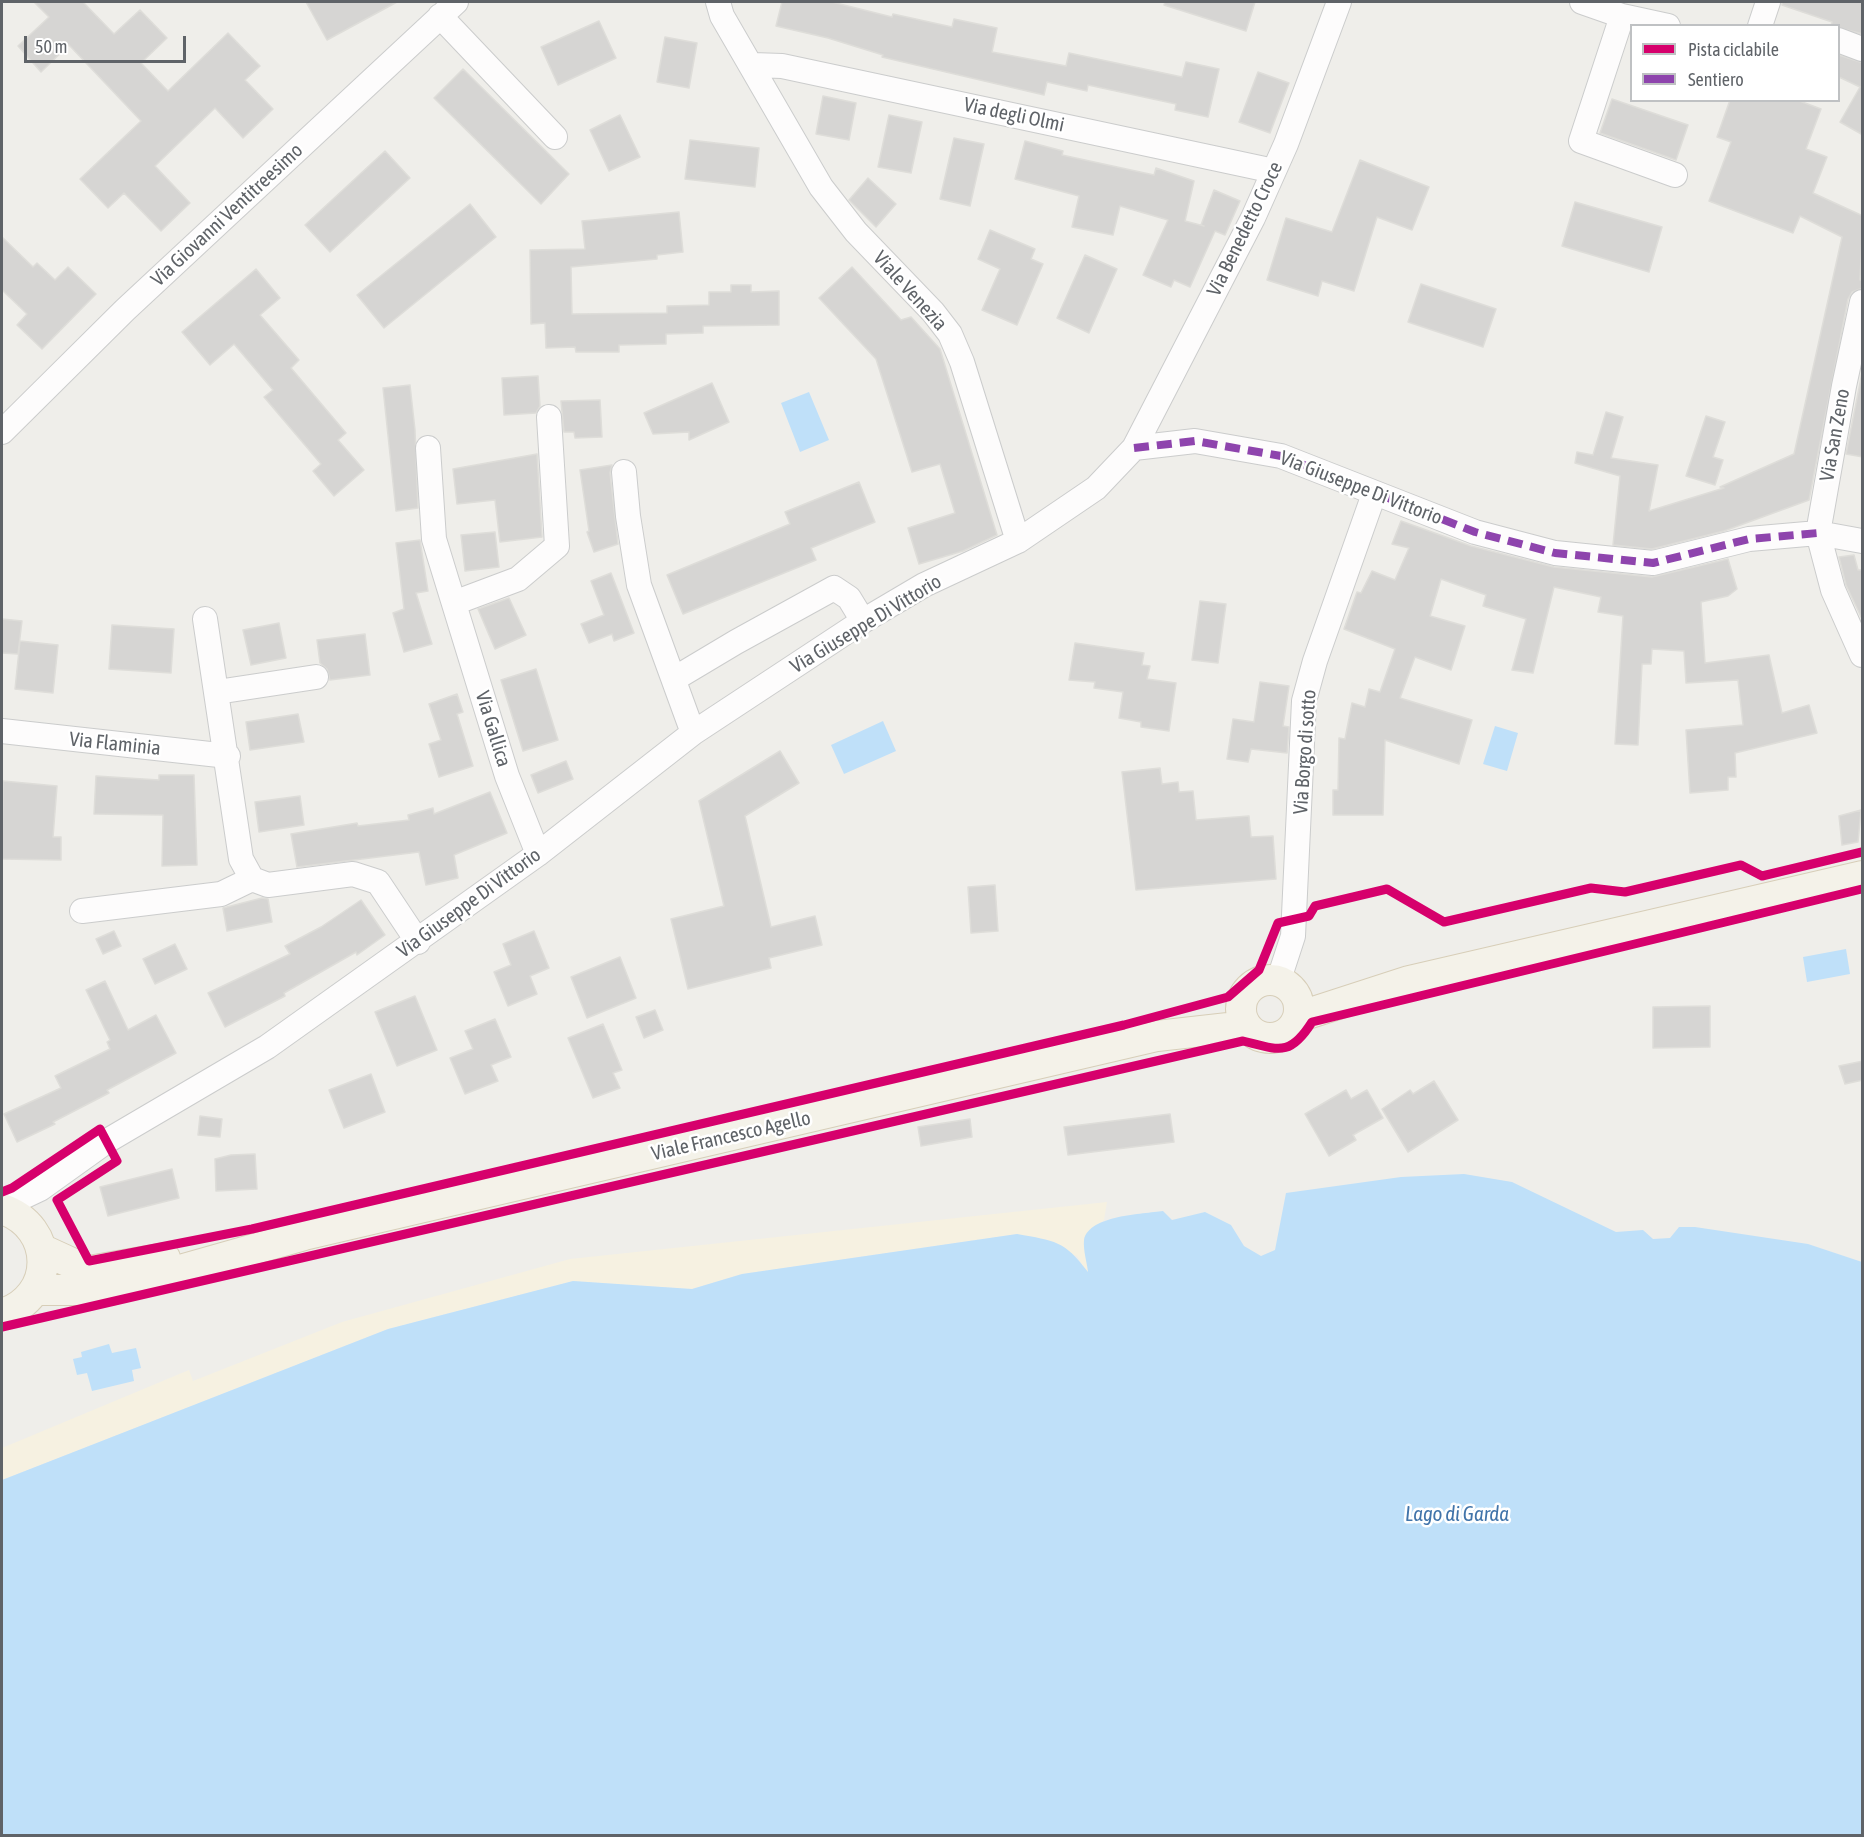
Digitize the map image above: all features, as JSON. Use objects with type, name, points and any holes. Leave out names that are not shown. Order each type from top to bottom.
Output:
[{"type":"main road","points":[[1289,996],[1294,1025],[1280,1037],[1261,1037],[1243,1015],[1250,988],[1258,982],[1289,996],[1409,981],[1863,876]]},
{"type":"main road","name":"Viale Francesco Agello","points":[[35,1290],[110,1290],[304,1235],[1243,1015]]},
{"type":"main road","name":"Viale Francesco Agello","points":[[2,1208],[23,1220],[37,1240],[89,1271],[304,1235]]},
{"type":"main road","points":[[2,1314],[25,1302],[35,1290],[43,1263],[37,1240]]},
{"type":"street","name":"Viale Venezia","points":[[718,2],[722,16],[753,65],[821,187],[856,232],[933,312],[950,334],[962,362],[1018,541]]},
{"type":"street","name":"Via Benedetto Croce","points":[[1134,448],[1253,218],[1274,171],[1339,2]]},
{"type":"street","points":[[1582,2],[1622,16],[1659,24]]},
{"type":"street","points":[[1761,24],[1768,2]]},
{"type":"street","points":[[448,9],[555,137]]},
{"type":"street","name":"Via Giovanni Ventitreesimo","points":[[2,432],[125,310],[448,9]]},
{"type":"street","points":[[1622,16],[1581,141],[1675,176]]},
{"type":"street","points":[[1840,40],[1863,49]]},
{"type":"street","name":"Via degli Olmi","points":[[753,65],[782,66],[1274,171]]},
{"type":"street","name":"Via San Zeno","points":[[1818,533],[1844,386],[1863,302]]},
{"type":"street","points":[[454,603],[518,579],[557,546],[549,417]]},
{"type":"street","name":"Via Giuseppe Di Vittorio","points":[[2,1208],[40,1189],[106,1141],[267,1047],[418,942],[538,854],[693,733],[863,621],[924,585],[1018,541],[1096,488],[1134,448],[1195,441],[1281,456],[1475,532],[1555,553],[1653,563],[1749,539],[1818,533],[1863,541]]},
{"type":"street","name":"Via Gallica","points":[[428,448],[434,539],[507,776],[538,854]]},
{"type":"street","points":[[624,472],[639,585],[693,733]]},
{"type":"street","name":"Via Borgo di sotto","points":[[1289,996],[1304,701],[1315,661],[1374,494]]},
{"type":"street","points":[[1818,533],[1833,590],[1863,655]]},
{"type":"street","points":[[674,680],[736,642],[834,588],[849,598],[863,621]]},
{"type":"street","points":[[205,619],[228,756],[241,859],[252,879],[268,885],[353,874],[378,882],[418,942]]},
{"type":"street","points":[[217,692],[316,677]]},
{"type":"street","name":"Via Flaminia","points":[[2,731],[228,756]]},
{"type":"street","points":[[82,911],[221,894],[252,879]]},
{"type":"street","points":[[37,1240],[40,1189]]},
{"type":"sand","points":[[1107,1202],[1104,1220],[1090,1230],[1088,1274],[1077,1256],[1017,1234],[742,1274],[692,1289],[573,1281],[388,1329],[2,1480],[2,1448],[189,1370],[193,1381],[342,1322],[570,1259]]},
{"type":"water","points":[[809,392],[829,440],[800,452],[781,403]]},
{"type":"water","points":[[883,721],[896,751],[844,774],[831,745]]},
{"type":"water","points":[[1495,726],[1518,733],[1507,771],[1483,764]]},
{"type":"water","points":[[1846,949],[1850,974],[1807,982],[1803,957]]},
{"type":"water","name":"Lago di Garda","points":[[1464,1174],[1512,1182],[1616,1232],[1643,1230],[1653,1239],[1670,1238],[1679,1227],[1695,1227],[1808,1244],[1862,1262],[1862,1835],[2,1835],[2,1480],[388,1329],[573,1281],[692,1289],[742,1274],[1017,1234],[1041,1238],[1058,1244],[1080,1261],[1088,1272],[1084,1240],[1088,1232],[1096,1225],[1118,1217],[1163,1211],[1172,1220],[1205,1212],[1231,1225],[1244,1246],[1261,1256],[1275,1250],[1286,1193],[1401,1177]]},
{"type":"water","points":[[109,1344],[112,1353],[136,1348],[141,1368],[132,1370],[134,1381],[92,1391],[87,1373],[77,1375],[73,1359],[82,1357],[81,1352]]},
{"type":"building","points":[[34,2],[83,2],[114,34],[140,10],[167,38],[141,63],[168,91],[228,33],[260,66],[245,80],[273,109],[243,138],[215,108],[155,166],[190,203],[161,231],[124,193],[108,208],[80,179],[141,121],[69,45],[41,72],[18,46],[49,17]]},
{"type":"building","points":[[306,2],[397,2],[327,40]]},
{"type":"building","points":[[782,2],[832,2],[892,17],[893,14],[952,27],[954,19],[997,28],[992,52],[1066,66],[1069,53],[1182,77],[1186,62],[1219,69],[1208,117],[1175,110],[1176,104],[1088,85],[1087,91],[1047,82],[1044,95],[882,57],[883,55],[828,38],[776,26]]},
{"type":"building","points":[[1165,2],[1255,2],[1246,31],[1164,5]]},
{"type":"building","points":[[1782,2],[1863,2],[1863,34],[1840,28],[1840,24],[1832,24],[1832,22],[1782,5]]},
{"type":"building","points":[[599,21],[616,58],[558,85],[541,47]]},
{"type":"building","points":[[665,37],[697,43],[689,88],[657,82]]},
{"type":"building","points":[[1840,55],[1863,63],[1863,135],[1840,122],[1860,87],[1840,77]]},
{"type":"building","points":[[463,69],[569,174],[541,204],[434,98]]},
{"type":"building","points":[[1258,72],[1289,83],[1270,133],[1239,122]]},
{"type":"building","points":[[823,96],[856,103],[849,140],[816,134]]},
{"type":"building","points":[[1612,99],[1688,125],[1676,160],[1600,133]]},
{"type":"building","points":[[1729,102],[1802,102],[1821,109],[1806,149],[1827,157],[1813,193],[1863,216],[1860,280],[1863,280],[1863,288],[1852,292],[1848,299],[1809,500],[1724,531],[1652,549],[1613,545],[1620,476],[1575,463],[1577,452],[1593,455],[1606,412],[1623,417],[1611,458],[1658,465],[1649,511],[1724,488],[1720,487],[1794,454],[1842,237],[1800,216],[1793,233],[1709,201],[1731,142],[1717,137]]},
{"type":"building","points":[[620,115],[640,157],[609,171],[590,130]]},
{"type":"building","points":[[889,115],[922,122],[911,173],[878,167]]},
{"type":"building","points":[[954,138],[984,144],[970,206],[940,199]]},
{"type":"building","points":[[690,140],[759,148],[755,187],[685,179]]},
{"type":"building","points":[[1025,141],[1063,151],[1062,155],[1154,175],[1156,168],[1194,181],[1185,221],[1204,226],[1201,225],[1214,190],[1240,201],[1225,235],[1215,231],[1190,287],[1174,280],[1171,287],[1143,275],[1168,220],[1120,206],[1113,235],[1072,227],[1079,196],[1015,179]]},
{"type":"building","points":[[385,151],[410,178],[330,252],[305,225]]},
{"type":"building","points":[[1360,160],[1429,187],[1412,230],[1377,217],[1354,291],[1322,281],[1318,296],[1267,280],[1286,218],[1332,232]]},
{"type":"building","points":[[868,178],[896,204],[876,227],[849,200]]},
{"type":"building","points":[[1575,202],[1662,227],[1649,272],[1562,246]]},
{"type":"building","points":[[470,204],[496,237],[384,328],[357,295]]},
{"type":"building","points":[[679,212],[683,252],[657,255],[657,259],[571,267],[572,314],[667,313],[667,306],[709,305],[709,292],[731,292],[731,285],[751,285],[751,292],[779,291],[779,325],[703,326],[703,333],[666,334],[666,344],[619,345],[619,352],[576,352],[575,347],[546,348],[545,323],[531,324],[530,250],[585,249],[582,221]]},
{"type":"building","points":[[990,230],[1035,249],[1031,259],[1043,264],[1017,325],[982,310],[1000,269],[978,259]]},
{"type":"building","points":[[2,237],[33,267],[37,263],[55,280],[68,267],[96,294],[42,349],[17,325],[27,314],[2,290]]},
{"type":"building","points":[[1085,255],[1117,269],[1089,333],[1057,318]]},
{"type":"building","points":[[852,267],[901,320],[911,317],[940,349],[997,535],[963,551],[919,564],[908,528],[955,513],[940,464],[912,472],[876,359],[819,298]]},
{"type":"building","points":[[256,269],[280,298],[260,315],[299,360],[291,368],[346,433],[338,440],[364,470],[334,496],[313,471],[321,464],[264,397],[273,390],[234,344],[210,365],[182,332]]},
{"type":"building","points":[[1421,284],[1496,309],[1483,347],[1408,322]]},
{"type":"building","points":[[1863,368],[1863,457],[1846,454]]},
{"type":"building","points":[[538,376],[540,406],[536,413],[504,415],[502,378]]},
{"type":"building","points":[[712,383],[729,422],[689,440],[689,432],[653,434],[644,413]]},
{"type":"building","points":[[410,385],[415,430],[418,508],[396,511],[383,388]]},
{"type":"building","points":[[600,400],[602,437],[575,438],[574,432],[564,432],[561,401]]},
{"type":"building","points":[[1706,416],[1725,422],[1713,457],[1723,460],[1715,485],[1686,476]]},
{"type":"building","points":[[537,454],[542,537],[500,542],[495,500],[457,504],[453,469]]},
{"type":"building","points":[[612,465],[610,473],[618,544],[594,552],[587,532],[589,531],[580,470]]},
{"type":"building","points":[[859,482],[875,522],[811,548],[816,560],[683,614],[667,575],[790,524],[785,512]]},
{"type":"building","points":[[1401,521],[1471,546],[1554,567],[1652,577],[1728,559],[1737,589],[1728,596],[1701,602],[1705,663],[1769,655],[1782,713],[1809,705],[1817,733],[1735,753],[1736,777],[1728,777],[1728,790],[1690,793],[1686,730],[1743,725],[1738,680],[1686,683],[1684,651],[1652,649],[1651,664],[1642,664],[1638,745],[1615,744],[1623,616],[1598,612],[1601,597],[1554,587],[1533,673],[1512,670],[1526,619],[1483,606],[1486,595],[1441,579],[1430,616],[1465,626],[1451,670],[1415,657],[1400,698],[1472,720],[1459,764],[1385,740],[1383,815],[1333,815],[1333,790],[1338,790],[1339,738],[1345,739],[1352,703],[1365,707],[1369,689],[1380,692],[1395,649],[1344,629],[1357,592],[1361,593],[1372,571],[1395,580],[1409,548],[1392,544]]},
{"type":"building","points":[[495,532],[499,567],[465,571],[461,535]]},
{"type":"building","points":[[420,540],[428,591],[416,593],[432,644],[404,652],[393,613],[404,609],[396,543]]},
{"type":"building","points":[[1854,555],[1858,570],[1863,570],[1863,621],[1846,585],[1839,557]]},
{"type":"building","points":[[611,573],[634,633],[614,641],[612,634],[589,643],[581,624],[604,615],[591,581]]},
{"type":"building","points":[[509,598],[526,635],[495,649],[478,609]]},
{"type":"building","points":[[1200,601],[1226,604],[1218,663],[1192,660]]},
{"type":"building","points":[[2,619],[22,621],[18,654],[2,653]]},
{"type":"building","points":[[279,623],[286,658],[251,665],[243,630]]},
{"type":"building","points":[[112,625],[174,629],[171,673],[109,669]]},
{"type":"building","points":[[365,634],[370,675],[330,680],[327,669],[320,663],[317,640]]},
{"type":"building","points":[[20,641],[58,645],[53,693],[15,689]]},
{"type":"building","points":[[1075,643],[1144,653],[1142,665],[1150,666],[1147,679],[1176,683],[1169,731],[1141,727],[1141,722],[1119,718],[1123,692],[1094,688],[1095,682],[1069,680]]},
{"type":"building","points":[[536,669],[558,740],[523,751],[501,680]]},
{"type":"building","points":[[1260,682],[1289,686],[1283,726],[1289,727],[1287,753],[1251,749],[1248,762],[1227,759],[1233,719],[1254,722]]},
{"type":"building","points":[[457,694],[463,712],[457,714],[473,766],[439,777],[429,744],[441,740],[429,704]]},
{"type":"building","points":[[298,714],[304,742],[250,750],[246,722]]},
{"type":"building","points":[[780,751],[799,783],[745,816],[771,927],[815,916],[822,945],[769,958],[771,968],[688,989],[671,919],[724,906],[699,801]]},
{"type":"building","points":[[566,761],[573,779],[538,793],[531,775]]},
{"type":"building","points":[[1160,768],[1162,784],[1178,782],[1179,792],[1193,791],[1196,820],[1249,816],[1251,837],[1273,836],[1276,879],[1136,890],[1122,772]]},
{"type":"building","points":[[159,775],[194,775],[197,865],[162,866],[163,815],[94,814],[96,776],[159,780]]},
{"type":"building","points":[[3,781],[57,786],[53,837],[61,837],[61,860],[2,859]]},
{"type":"building","points":[[490,792],[507,833],[454,855],[458,878],[426,885],[419,852],[297,867],[291,834],[357,823],[358,826],[409,820],[408,815],[433,808],[434,814]]},
{"type":"building","points":[[300,796],[304,825],[259,832],[255,802]]},
{"type":"building","points":[[1861,810],[1858,842],[1842,845],[1839,816]]},
{"type":"building","points":[[995,885],[998,931],[971,933],[968,887]]},
{"type":"building","points":[[262,898],[268,899],[272,922],[227,931],[223,908]]},
{"type":"building","points":[[361,900],[385,935],[357,955],[356,952],[284,993],[285,996],[225,1027],[208,993],[290,954],[285,946],[321,927]]},
{"type":"building","points":[[114,931],[121,946],[103,954],[96,939]]},
{"type":"building","points":[[534,931],[549,968],[530,976],[537,994],[508,1006],[494,972],[511,965],[503,944]]},
{"type":"building","points":[[175,944],[187,969],[155,984],[143,959]]},
{"type":"building","points":[[620,957],[636,998],[587,1018],[571,977]]},
{"type":"building","points":[[105,981],[128,1030],[156,1015],[176,1053],[107,1090],[109,1093],[53,1122],[55,1124],[17,1142],[4,1114],[61,1088],[55,1076],[110,1049],[107,1042],[110,1040],[86,990]]},
{"type":"building","points":[[415,996],[437,1050],[397,1066],[375,1012]]},
{"type":"building","points":[[1710,1006],[1710,1047],[1653,1048],[1653,1007]]},
{"type":"building","points":[[655,1010],[663,1030],[644,1038],[636,1017]]},
{"type":"building","points":[[495,1019],[511,1057],[491,1065],[498,1081],[465,1094],[450,1058],[473,1049],[465,1031]]},
{"type":"building","points":[[603,1024],[622,1070],[613,1073],[620,1088],[593,1098],[568,1038]]},
{"type":"building","points":[[1863,1061],[1863,1080],[1845,1084],[1839,1066]]},
{"type":"building","points":[[371,1074],[385,1112],[344,1128],[329,1090]]},
{"type":"building","points":[[1434,1081],[1458,1120],[1408,1152],[1382,1109],[1410,1090],[1413,1094]]},
{"type":"building","points":[[1346,1090],[1351,1099],[1367,1090],[1383,1118],[1353,1135],[1356,1140],[1329,1156],[1305,1114]]},
{"type":"building","points":[[1170,1114],[1174,1142],[1068,1155],[1064,1127]]},
{"type":"building","points":[[200,1116],[222,1119],[220,1137],[198,1135]]},
{"type":"building","points":[[970,1119],[972,1137],[921,1146],[918,1127]]},
{"type":"building","points":[[255,1154],[257,1189],[216,1191],[215,1159],[231,1155]]},
{"type":"building","points":[[172,1169],[179,1198],[108,1216],[100,1187]]},
{"type":"marked path","points":[[1134,448],[1195,441],[1281,456],[1475,532],[1555,553],[1653,563],[1749,539],[1818,533]]},
{"type":"cycle path","points":[[2,1192],[12,1188],[100,1129],[117,1161],[57,1200],[89,1261],[252,1229],[1124,1025],[1228,997],[1259,970],[1278,923],[1309,916],[1315,906],[1387,889],[1444,922],[1591,888],[1625,892],[1741,865],[1762,876],[1862,852]]},
{"type":"cycle path","points":[[2,1327],[1243,1041],[1266,1047],[1283,1048],[1297,1041],[1312,1022],[1862,889]]}]
